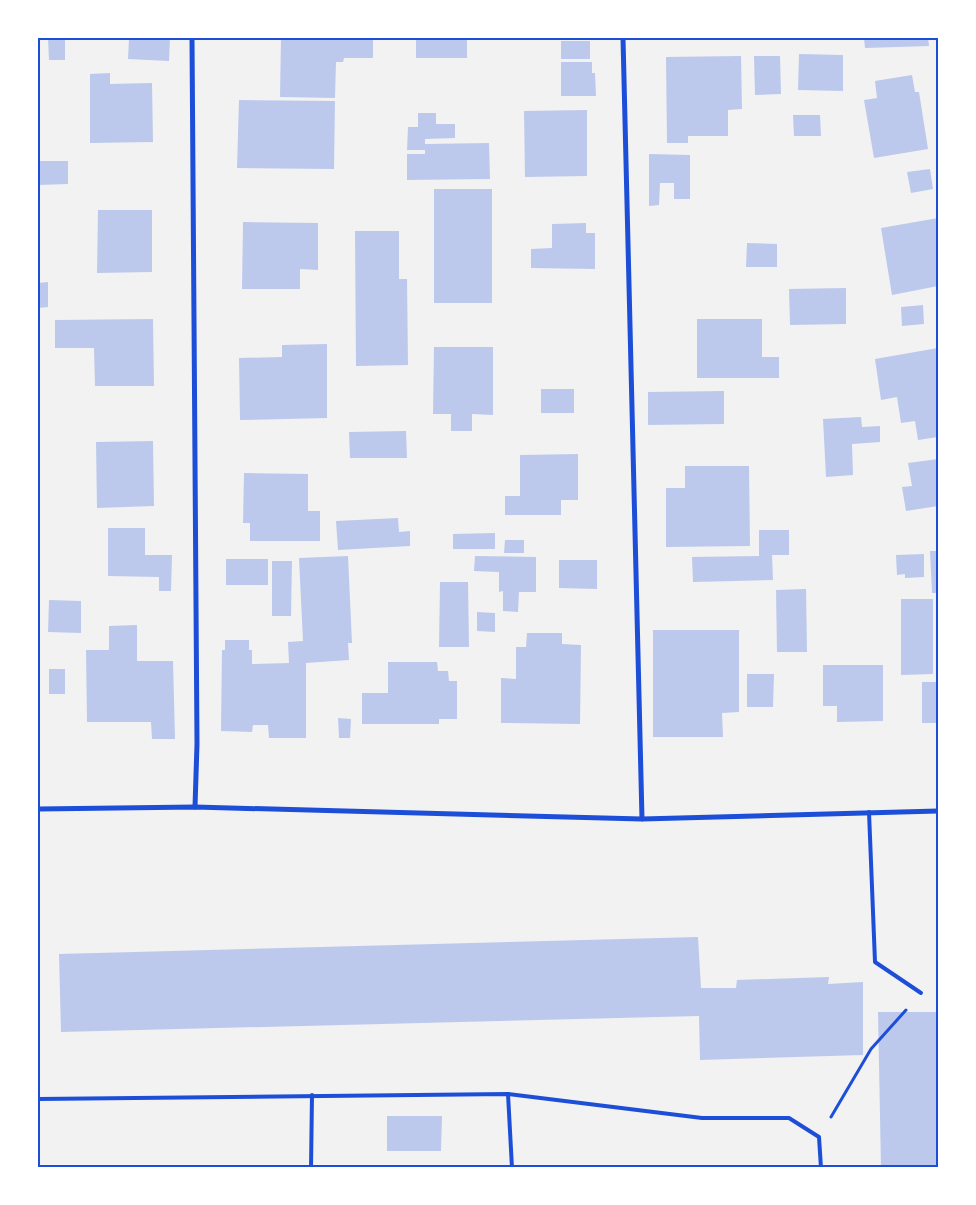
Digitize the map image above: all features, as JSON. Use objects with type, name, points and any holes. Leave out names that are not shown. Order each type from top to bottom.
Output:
[{"type":"street","points":[[192,38],[197,744],[195,807]]},
{"type":"street","points":[[623,38],[642,819]]},
{"type":"street","points":[[38,809],[195,807],[642,819],[938,811]]},
{"type":"lane","points":[[870,812],[875,962],[921,993]]},
{"type":"lane","points":[[508,1094],[512,1168]]},
{"type":"lane","points":[[38,1099],[508,1094],[702,1118],[790,1118],[819,1137],[821,1168]]},
{"type":"lane","points":[[311,1168],[312,1095]]},
{"type":"path","points":[[819,1137],[871,1049],[921,993]]},
{"type":"building","points":[[48,38],[65,38],[65,60],[49,60]]},
{"type":"building","points":[[129,38],[170,38],[169,61],[128,59]]},
{"type":"building","points":[[281,38],[373,38],[373,58],[344,58],[343,62],[336,62],[335,98],[280,97]]},
{"type":"building","points":[[416,38],[467,38],[467,58],[416,58]]},
{"type":"building","points":[[864,38],[928,38],[929,46],[865,48]]},
{"type":"building","points":[[561,41],[590,41],[590,59],[561,59]]},
{"type":"building","points":[[799,54],[843,55],[843,91],[798,90]]},
{"type":"building","points":[[741,56],[742,109],[728,110],[728,136],[688,136],[688,143],[667,143],[666,57]]},
{"type":"building","points":[[754,56],[780,56],[781,94],[755,95]]},
{"type":"building","points":[[561,62],[592,62],[592,73],[595,73],[596,96],[561,96]]},
{"type":"building","points":[[110,73],[110,84],[152,83],[153,142],[90,143],[90,74]]},
{"type":"building","points":[[912,75],[915,92],[919,92],[928,149],[874,158],[864,100],[877,98],[875,81]]},
{"type":"building","points":[[239,100],[335,101],[334,169],[237,168]]},
{"type":"building","points":[[587,110],[587,176],[525,177],[524,111]]},
{"type":"building","points":[[418,113],[436,113],[436,124],[455,124],[455,138],[425,139],[425,144],[489,143],[490,179],[407,180],[407,154],[425,154],[425,150],[407,150],[408,127],[418,127]]},
{"type":"building","points":[[793,115],[820,115],[821,136],[794,136]]},
{"type":"building","points":[[649,154],[690,155],[690,199],[674,199],[674,183],[660,183],[659,205],[649,206]]},
{"type":"building","points":[[38,161],[68,161],[68,184],[38,185]]},
{"type":"building","points":[[930,169],[933,189],[911,193],[907,172]]},
{"type":"building","points":[[434,189],[492,189],[492,303],[434,303]]},
{"type":"building","points":[[98,210],[152,210],[152,272],[97,273]]},
{"type":"building","points":[[938,218],[938,286],[892,295],[881,228]]},
{"type":"building","points":[[243,222],[318,223],[318,270],[300,269],[300,289],[242,289]]},
{"type":"building","points":[[586,223],[586,233],[595,233],[595,269],[531,268],[531,249],[552,248],[552,224]]},
{"type":"building","points":[[355,231],[399,231],[399,279],[407,279],[408,365],[356,366]]},
{"type":"building","points":[[747,243],[777,244],[777,267],[746,267]]},
{"type":"building","points":[[48,282],[48,307],[38,308],[38,283]]},
{"type":"building","points":[[846,288],[846,324],[790,325],[789,289]]},
{"type":"building","points":[[923,305],[924,324],[902,326],[901,307]]},
{"type":"building","points":[[153,319],[154,386],[95,386],[94,348],[55,348],[55,320]]},
{"type":"building","points":[[697,319],[762,319],[762,357],[779,357],[779,378],[697,378]]},
{"type":"building","points":[[327,344],[327,418],[240,420],[239,358],[282,357],[282,345]]},
{"type":"building","points":[[434,347],[493,347],[493,415],[472,414],[472,431],[451,431],[451,414],[433,414]]},
{"type":"building","points":[[938,348],[938,437],[918,440],[915,421],[901,423],[897,397],[881,400],[875,359]]},
{"type":"building","points":[[541,389],[574,389],[574,413],[541,413]]},
{"type":"building","points":[[724,391],[724,424],[648,425],[648,392]]},
{"type":"building","points":[[861,417],[862,427],[880,426],[880,442],[852,444],[853,475],[826,477],[823,419]]},
{"type":"building","points":[[406,431],[407,458],[350,458],[349,432]]},
{"type":"building","points":[[153,441],[154,506],[97,508],[96,442]]},
{"type":"building","points":[[578,454],[578,500],[561,500],[561,515],[505,515],[505,496],[520,496],[520,455]]},
{"type":"building","points":[[938,459],[938,506],[906,511],[902,487],[912,486],[908,463]]},
{"type":"building","points":[[685,466],[749,466],[750,546],[666,547],[666,488],[685,488]]},
{"type":"building","points":[[244,473],[308,474],[308,511],[320,511],[320,541],[250,541],[250,523],[243,523]]},
{"type":"building","points":[[398,518],[399,532],[410,531],[410,546],[338,550],[336,521]]},
{"type":"building","points":[[108,528],[145,528],[145,555],[172,555],[171,591],[159,591],[159,577],[108,576]]},
{"type":"building","points":[[759,530],[789,530],[789,555],[772,555],[773,580],[693,582],[692,557],[759,556]]},
{"type":"building","points":[[495,533],[495,549],[453,549],[453,534]]},
{"type":"building","points":[[505,540],[524,540],[524,553],[504,553]]},
{"type":"building","points":[[930,551],[938,551],[938,593],[932,593]]},
{"type":"building","points":[[924,554],[924,577],[905,578],[905,574],[897,575],[896,555]]},
{"type":"building","points":[[348,556],[352,643],[348,643],[349,660],[306,663],[306,738],[269,738],[268,725],[253,725],[252,732],[221,731],[222,650],[225,650],[225,640],[249,640],[249,650],[252,650],[252,664],[289,663],[288,642],[303,641],[299,558]]},
{"type":"building","points":[[475,556],[536,557],[536,592],[519,592],[518,612],[503,611],[503,591],[499,592],[499,572],[474,571]]},
{"type":"building","points":[[226,559],[268,559],[268,585],[226,585]]},
{"type":"building","points":[[559,560],[597,560],[597,589],[559,588]]},
{"type":"building","points":[[272,561],[292,561],[291,616],[272,616]]},
{"type":"building","points":[[440,582],[468,582],[469,647],[439,647]]},
{"type":"building","points":[[806,589],[807,652],[777,652],[776,590]]},
{"type":"building","points":[[901,599],[933,599],[933,674],[901,675]]},
{"type":"building","points":[[49,600],[81,601],[81,633],[48,632]]},
{"type":"building","points":[[477,612],[495,613],[495,632],[477,631]]},
{"type":"building","points":[[137,625],[137,661],[173,661],[175,739],[152,739],[151,722],[87,722],[86,650],[109,650],[109,626]]},
{"type":"building","points":[[653,630],[739,630],[739,712],[722,713],[723,737],[653,737]]},
{"type":"building","points":[[527,633],[562,633],[562,644],[581,645],[580,724],[501,723],[501,678],[516,679],[516,647],[526,647]]},
{"type":"building","points":[[388,662],[437,662],[438,671],[448,671],[449,681],[457,681],[457,719],[439,719],[439,724],[362,724],[362,693],[388,693]]},
{"type":"building","points":[[823,665],[883,665],[883,721],[837,722],[837,706],[823,706]]},
{"type":"building","points":[[49,669],[65,669],[65,694],[49,694]]},
{"type":"building","points":[[747,674],[774,674],[773,707],[747,707]]},
{"type":"building","points":[[922,682],[938,682],[938,723],[922,723]]},
{"type":"building","points":[[338,718],[351,719],[350,738],[339,738]]},
{"type":"building","points":[[698,937],[701,988],[736,988],[737,980],[829,977],[828,984],[863,982],[863,1055],[700,1060],[699,1016],[61,1032],[59,954]]},
{"type":"building","points":[[878,1012],[938,1012],[938,1168],[881,1168]]},
{"type":"building","points":[[387,1116],[442,1116],[441,1151],[387,1151]]}]
